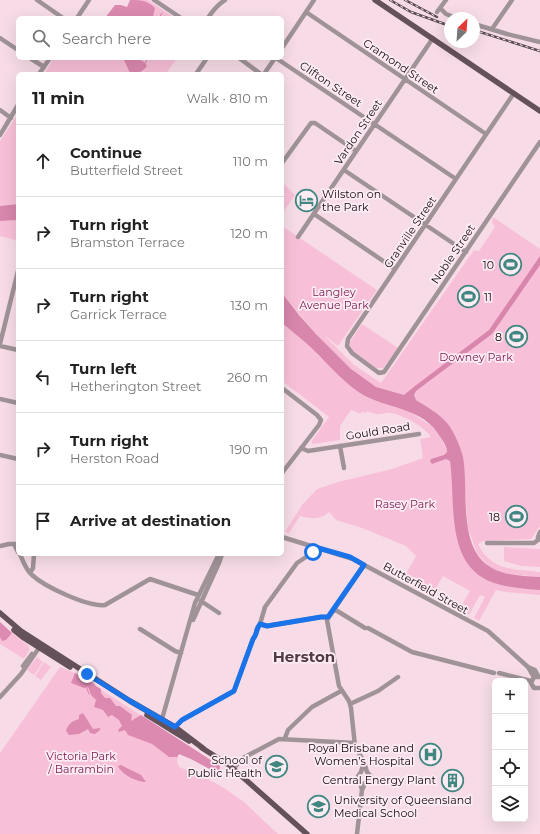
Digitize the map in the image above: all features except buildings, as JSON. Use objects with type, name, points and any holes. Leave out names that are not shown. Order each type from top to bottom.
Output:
[{"type":"main road","points":[[375,0],[540,111]]},
{"type":"main road","points":[[0,613],[39,645]]},
{"type":"main road","points":[[0,617],[20,635],[87,674],[224,761],[307,834]]},
{"type":"main road","points":[[159,720],[175,727],[204,748]]},
{"type":"street","points":[[37,0],[60,16]]},
{"type":"street","points":[[78,16],[89,0]]},
{"type":"street","points":[[154,0],[178,16]]},
{"type":"street","points":[[209,16],[218,4],[225,0]]},
{"type":"street","points":[[284,45],[314,0]]},
{"type":"street","points":[[444,13],[439,10],[446,0]]},
{"type":"street","points":[[492,29],[512,0]]},
{"type":"street","name":"Cramond Street","points":[[306,12],[486,134]]},
{"type":"street","points":[[480,26],[540,42]]},
{"type":"street","points":[[0,38],[16,49]]},
{"type":"street","name":"Vardon Street","points":[[298,237],[432,38]]},
{"type":"street","points":[[33,60],[44,67]]},
{"type":"street","points":[[40,72],[49,60]]},
{"type":"street","points":[[197,72],[206,60]]},
{"type":"street","points":[[242,60],[258,72]]},
{"type":"street","points":[[266,72],[274,60]]},
{"type":"street","name":"Clifton Street","points":[[279,60],[456,180]]},
{"type":"street","name":"Granville Street","points":[[379,373],[352,353],[348,348],[348,339],[514,93]]},
{"type":"street","points":[[0,135],[16,109]]},
{"type":"street","points":[[0,110],[11,118]]},
{"type":"street","points":[[284,160],[311,123],[315,123],[356,151]]},
{"type":"street","name":"Noble Street","points":[[379,373],[386,370],[540,142]]},
{"type":"street","points":[[344,170],[466,252]]},
{"type":"street","points":[[314,214],[395,269]]},
{"type":"street","points":[[16,278],[0,345],[16,349]]},
{"type":"street","points":[[284,390],[319,416],[321,422],[284,470]]},
{"type":"street","points":[[0,399],[16,403]]},
{"type":"street","name":"Gould Road","points":[[302,448],[308,451],[419,434]]},
{"type":"street","points":[[340,446],[344,468]]},
{"type":"street","points":[[0,455],[16,459]]},
{"type":"street","points":[[487,543],[539,541],[538,536],[540,532]]},
{"type":"street","name":"Butterfield Street","points":[[284,538],[350,557],[488,631],[528,667],[535,670],[536,678],[533,687],[540,689]]},
{"type":"street","points":[[0,546],[16,544]]},
{"type":"street","points":[[175,727],[182,720],[234,691],[265,607],[298,563],[312,553],[315,547]]},
{"type":"street","points":[[21,556],[30,574],[70,598],[100,606],[105,605],[150,579],[198,595]]},
{"type":"street","points":[[30,574],[34,568],[34,556]]},
{"type":"street","points":[[159,720],[198,595],[219,556]]},
{"type":"street","points":[[190,623],[195,616],[219,563],[220,556]]},
{"type":"street","points":[[357,834],[362,790],[364,782],[369,779],[364,762],[357,752],[350,704],[339,686],[327,622],[328,617],[364,565]]},
{"type":"street","points":[[201,600],[219,613]]},
{"type":"street","points":[[334,610],[413,652],[496,673],[536,678]]},
{"type":"street","points":[[260,624],[267,626],[328,617]]},
{"type":"street","points":[[140,629],[175,651],[181,653]]},
{"type":"street","points":[[10,685],[39,645]]},
{"type":"street","points":[[0,697],[27,664],[39,645]]},
{"type":"street","points":[[27,664],[32,654]]},
{"type":"street","points":[[350,704],[378,691],[398,677]]},
{"type":"street","points":[[284,738],[288,730],[312,707],[342,691]]},
{"type":"street","points":[[233,769],[242,758],[279,739],[284,738],[355,743]]},
{"type":"street","points":[[364,762],[358,776],[364,782]]},
{"type":"street","points":[[361,772],[368,774]]},
{"type":"green space","points":[[132,0],[148,0],[172,16],[121,16]]},
{"type":"green space","points":[[53,60],[176,60],[167,72],[45,72]]},
{"type":"green space","points":[[16,117],[16,204],[0,206],[0,141]]},
{"type":"green space","points":[[284,184],[295,195],[284,211]]},
{"type":"green space","name":"Downey Park","points":[[493,217],[540,249],[540,526],[531,539],[483,541],[478,544],[483,553],[496,564],[512,569],[540,572],[540,577],[509,574],[497,571],[488,566],[477,553],[468,528],[462,457],[457,441],[448,424],[416,400],[376,387],[356,374],[316,334],[284,296],[284,227],[377,290],[338,346],[323,334],[354,365],[381,383],[474,250],[479,251],[495,227],[492,223]]},
{"type":"green space","points":[[16,220],[16,240],[0,236],[0,221]]},
{"type":"green space","points":[[362,324],[398,348],[383,368],[376,368],[350,349],[350,342]]},
{"type":"green space","name":"Rasey Park","points":[[284,325],[306,343],[342,379],[361,393],[374,400],[410,412],[438,432],[448,453],[475,571],[482,577],[498,584],[514,588],[540,590],[540,595],[496,590],[479,621],[474,618],[485,597],[480,595],[469,615],[459,610],[470,591],[443,576],[432,595],[403,579],[416,556],[406,546],[362,528],[336,520],[329,512],[326,515],[315,518],[300,516],[289,533],[285,532],[302,505],[317,489],[338,482],[392,469],[423,458],[420,439],[431,437],[424,429],[396,414],[375,414],[367,411],[366,413],[361,412],[361,414],[351,410],[340,426],[340,440],[313,444],[311,442],[329,417],[284,383]]},
{"type":"green space","points":[[504,547],[540,549],[540,567],[521,566],[504,561]]},
{"type":"green space","points":[[12,633],[29,646],[29,651],[24,659],[0,644],[0,637],[3,640]]},
{"type":"green space","points":[[37,657],[43,662],[34,675],[27,670]]},
{"type":"green space","points":[[44,662],[51,667],[41,680],[35,676]]},
{"type":"green space","name":"Victoria Park / Barrambin","points":[[60,667],[75,673],[220,766],[219,774],[179,754],[177,761],[179,767],[203,776],[244,802],[278,834],[0,834],[0,753]]},
{"type":"shaded area","points":[[130,0],[137,0],[149,3],[155,8],[153,16],[107,16],[115,5],[127,7]]},
{"type":"shaded area","points":[[124,60],[140,60],[147,66],[140,72],[130,72]]},
{"type":"shaded area","points":[[16,204],[16,220],[0,221],[0,206]]},
{"type":"shaded area","points":[[540,256],[540,265],[492,334],[416,391],[414,395],[416,400],[445,420],[459,444],[465,471],[469,533],[474,547],[481,559],[492,568],[503,573],[540,577],[540,590],[523,589],[494,583],[478,575],[467,563],[460,548],[453,513],[450,461],[446,459],[432,464],[430,461],[431,459],[444,455],[447,452],[441,438],[425,420],[415,414],[370,399],[345,382],[306,343],[284,325],[284,296],[316,334],[351,369],[376,387],[404,395],[489,330]]},
{"type":"shaded area","points":[[0,622],[12,633],[6,640],[2,641],[0,637]]},
{"type":"shaded area","points":[[75,673],[101,689],[101,693],[105,698],[110,698],[116,706],[120,706],[132,715],[131,721],[141,715],[220,766],[219,774],[179,754],[177,757],[169,757],[152,744],[128,735],[125,730],[119,732],[118,730],[122,726],[119,720],[112,715],[108,717],[103,710],[94,707],[96,700],[91,695],[88,687],[84,688],[71,683]]},
{"type":"shaded area","points":[[83,713],[93,729],[100,728],[100,730],[95,734],[90,733],[88,729],[79,734],[69,735],[66,731],[68,726],[72,722],[79,719],[79,715]]},
{"type":"shaded area","points":[[121,765],[141,775],[146,782],[142,782],[126,775],[118,766]]},
{"type":"waterway","points":[[140,72],[147,60]]},
{"type":"waterway","points":[[89,694],[86,686],[91,682],[94,684],[100,698],[112,705]]},
{"type":"railway","points":[[390,0],[411,12],[444,24]]},
{"type":"railway","points":[[405,0],[437,17]]},
{"type":"railway","points":[[480,32],[540,51]]},
{"type":"place","name":"Wilston on the Park","points":[[306,200]]},
{"type":"place","name":"10","points":[[510,265]]},
{"type":"place","name":"11","points":[[468,297]]},
{"type":"place","name":"8","points":[[517,337]]},
{"type":"place","name":"18","points":[[516,517]]},
{"type":"place","name":"Royal Brisbane and Women’s Hospital","points":[[430,754]]},
{"type":"place","name":"School of Public Health","points":[[277,766]]},
{"type":"place","name":"Central Energy Plant","points":[[452,780]]},
{"type":"place","name":"University of Queensland Medical School","points":[[318,806]]},
{"type":"district","name":"Herston","points":[[304,656]]},
{"type":"route","points":[[87,674],[175,727],[178,722],[234,691],[257,628],[260,624],[267,626],[292,621],[328,617],[364,565],[350,557],[315,547],[313,552]]},
{"type":"park label","name":"Langley Avenue Park","points":[[334,298]]}]
